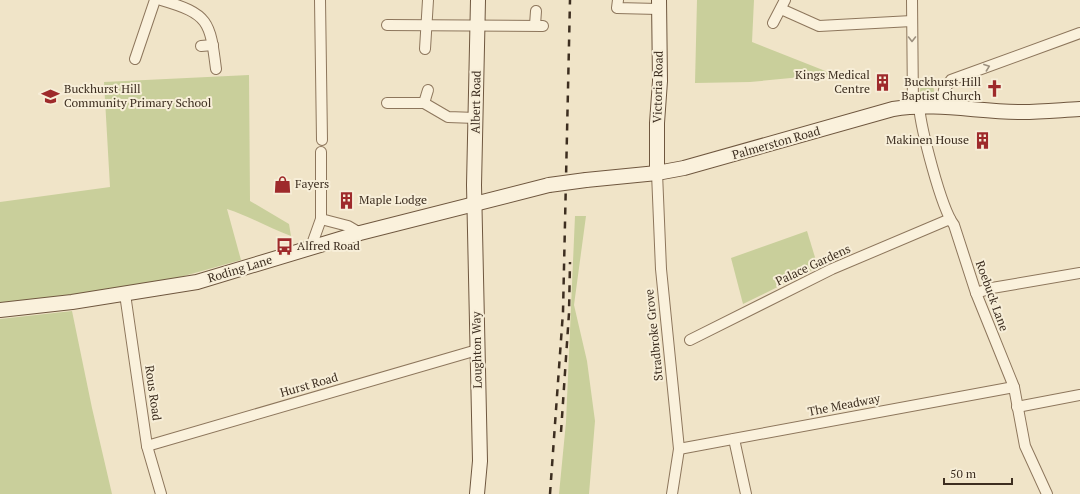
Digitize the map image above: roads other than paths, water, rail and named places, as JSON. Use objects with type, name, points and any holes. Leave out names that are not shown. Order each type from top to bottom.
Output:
[{"type":"main road","name":"Albert Road","points":[[474,205],[478,0]]},
{"type":"main road","name":"Victoria Road","points":[[657,173],[657,123],[660,81],[658,4]]},
{"type":"main road","name":"Palmerston Road","points":[[474,205],[549,185],[657,173],[706,163],[893,109],[916,106],[941,106],[1022,112],[1080,109]]},
{"type":"main road","name":"Roding Lane","points":[[0,310],[72,302],[197,282],[360,233],[474,205]]},
{"type":"main road","name":"Loughton Way","points":[[474,205],[480,468],[476,494]]},
{"type":"street","points":[[135,59],[155,0]]},
{"type":"street","points":[[161,0],[182,6],[204,20],[213,45],[216,69]]},
{"type":"street","points":[[320,0],[322,140]]},
{"type":"street","points":[[425,49],[428,0]]},
{"type":"street","points":[[773,23],[785,0]]},
{"type":"street","name":"Roebuck Lane","points":[[912,0],[916,106],[950,219],[954,225],[976,293],[1014,387],[1024,446],[1047,494]]},
{"type":"street","points":[[617,4],[658,4]]},
{"type":"street","points":[[781,10],[819,26],[912,21]]},
{"type":"street","points":[[387,25],[427,24],[539,26],[536,11]]},
{"type":"street","points":[[941,106],[944,90],[951,80],[1080,33]]},
{"type":"street","points":[[201,46],[213,45]]},
{"type":"street","points":[[424,103],[428,90]]},
{"type":"street","points":[[387,103],[424,103],[448,117],[476,118]]},
{"type":"street","points":[[311,247],[321,219],[321,152]]},
{"type":"street","name":"Stradbroke Grove","points":[[657,173],[660,269],[680,449],[672,494]]},
{"type":"street","points":[[321,219],[348,226],[360,233]]},
{"type":"street","name":"Palace Gardens","points":[[690,340],[832,269],[950,219]]},
{"type":"street","points":[[976,293],[992,288],[1080,273]]},
{"type":"street","name":"Rous Road","points":[[125,294],[147,446],[161,494]]},
{"type":"street","name":"Hurst Road","points":[[147,446],[477,350]]},
{"type":"street","name":"The Meadway","points":[[680,449],[1014,387]]},
{"type":"street","points":[[1017,407],[1080,396]]},
{"type":"street","points":[[734,439],[746,494]]},
{"type":"railway","points":[[550,494],[563,312],[570,0]]},
{"type":"railway","points":[[561,432],[569,313],[570,262]]},
{"type":"place","name":"Kings Medical Centre","points":[[883,82]]},
{"type":"place","name":"Buckhurst Hill Baptist Church","points":[[994,89]]},
{"type":"place","name":"Buckhurst Hill Community Primary School","points":[[51,96]]},
{"type":"place","name":"Makinen House","points":[[982,140]]},
{"type":"place","name":"Fayers","points":[[282,184]]},
{"type":"place","name":"Maple Lodge","points":[[346,200]]},
{"type":"place","name":"Alfred Road","points":[[284,246]]}]
